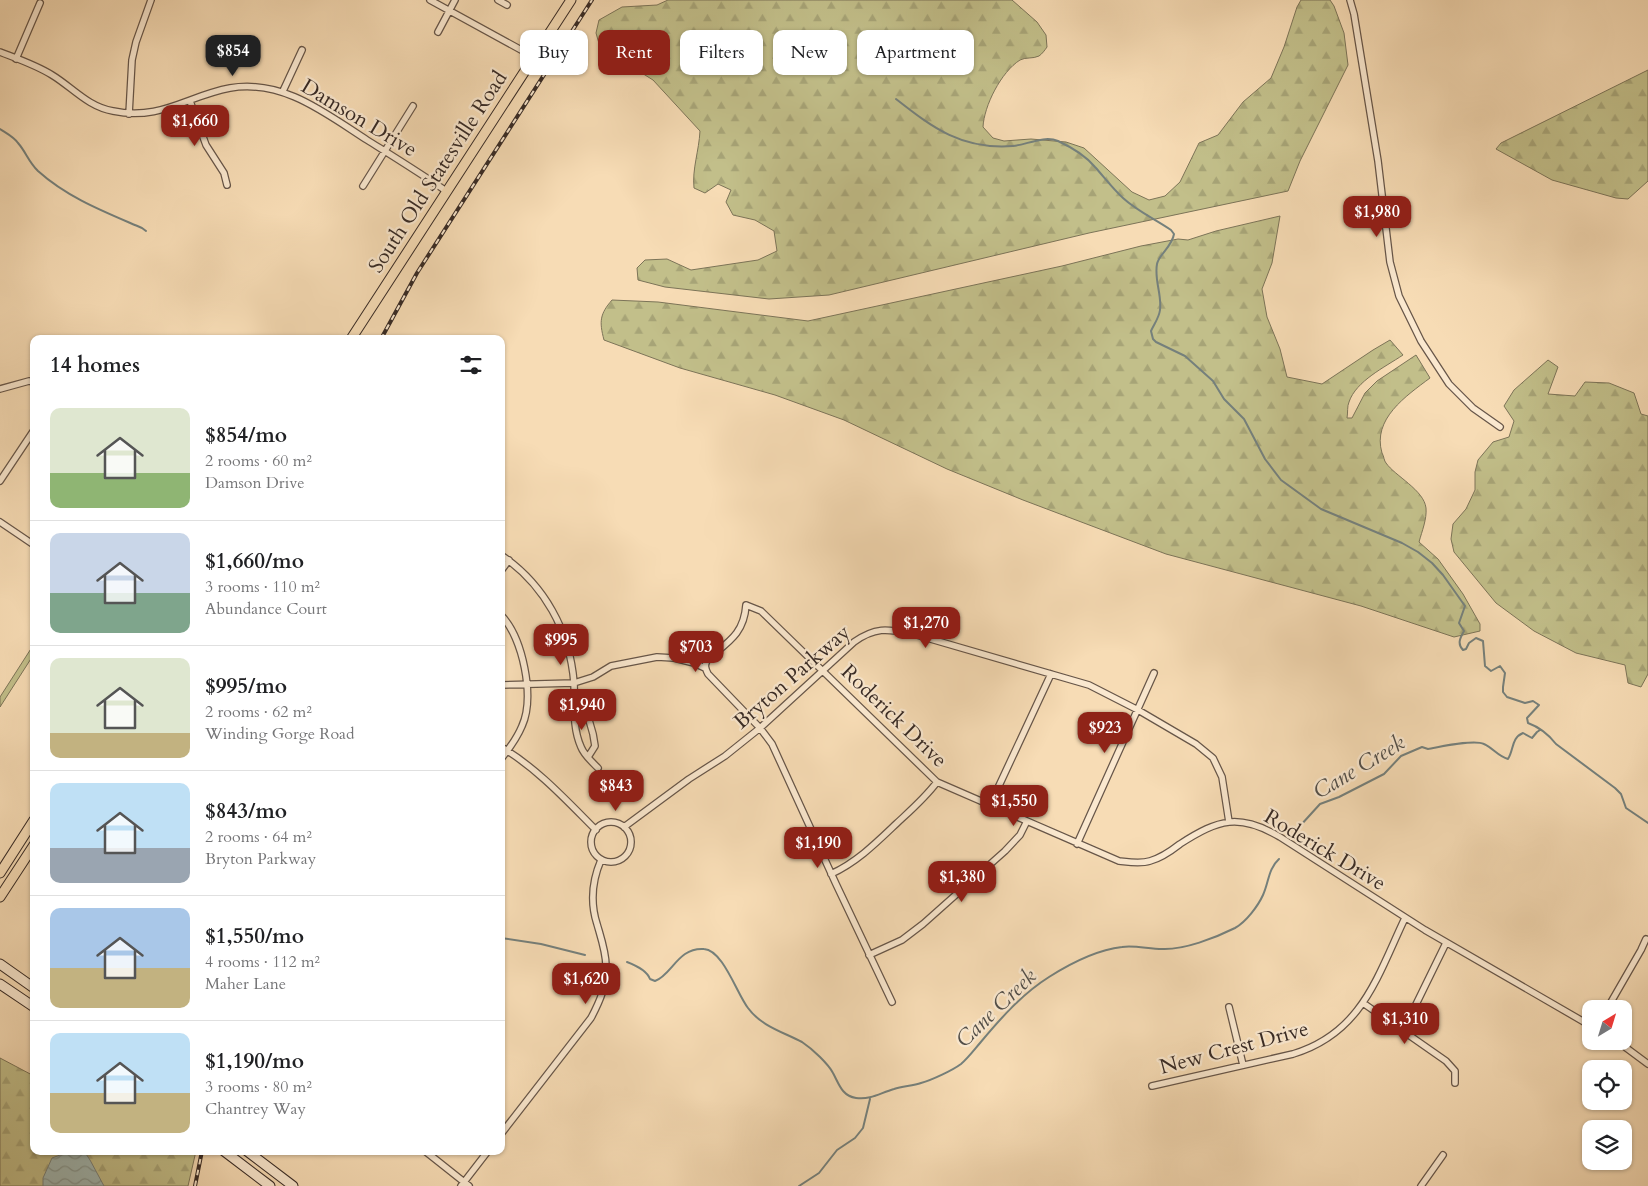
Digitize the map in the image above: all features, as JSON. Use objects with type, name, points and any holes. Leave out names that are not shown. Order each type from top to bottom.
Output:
[{"type":"main road","name":"South Old Statesville Road","points":[[552,30],[571,0]]},
{"type":"main road","name":"South Old Statesville Road","points":[[354,335],[522,75]]},
{"type":"main road","points":[[0,873],[30,826]]},
{"type":"main road","points":[[0,897],[30,851]]},
{"type":"street","points":[[129,114],[132,60],[136,42],[151,0]]},
{"type":"street","points":[[430,0],[520,49]]},
{"type":"street","points":[[438,32],[455,0]]},
{"type":"street","points":[[498,0],[507,5]]},
{"type":"street","points":[[1350,0],[1354,14],[1378,161],[1390,262],[1399,296],[1421,341],[1449,384],[1473,408],[1500,427]]},
{"type":"street","points":[[16,58],[40,3]]},
{"type":"street","points":[[282,91],[302,50]]},
{"type":"street","name":"Damson Drive","points":[[0,52],[54,76],[96,106],[129,114],[155,112],[214,92],[236,87],[266,87],[282,91],[311,104],[446,191]]},
{"type":"street","points":[[190,100],[206,145],[224,173],[227,185]]},
{"type":"street","points":[[363,186],[414,106]]},
{"type":"street","points":[[0,389],[30,381]]},
{"type":"street","points":[[0,481],[30,436]]},
{"type":"street","points":[[0,522],[30,542]]},
{"type":"street","points":[[505,558],[538,588],[548,601],[562,631],[571,660],[574,683],[575,728],[581,749],[598,768]]},
{"type":"street","points":[[505,566],[509,560]]},
{"type":"street","name":"Roderick Drive","points":[[705,668],[705,663],[708,659],[742,628],[746,616],[746,605],[760,611],[824,670],[938,782],[1078,844],[1119,861],[1131,863],[1149,862],[1212,825],[1228,822],[1246,822],[1272,833],[1446,943],[1582,1021]]},
{"type":"street","points":[[505,619],[516,638],[524,664],[528,701],[523,725],[505,754]]},
{"type":"street","name":"Bryton Parkway","points":[[624,828],[688,780],[725,756],[760,728],[844,650],[867,633],[877,630],[910,633],[1089,685],[1136,709],[1196,744],[1213,758],[1222,777],[1228,822]]},
{"type":"street","points":[[505,685],[574,683],[593,677],[611,666],[657,657],[688,662],[705,668],[708,674],[760,728],[772,744],[892,1002]]},
{"type":"street","points":[[1078,844],[1136,709],[1154,673]]},
{"type":"street","points":[[990,805],[1050,674]]},
{"type":"street","points":[[574,705],[584,709],[587,713],[593,734],[595,746],[588,757]]},
{"type":"street","points":[[507,751],[560,794],[596,830]]},
{"type":"street","points":[[831,874],[861,856],[926,797],[938,782]]},
{"type":"street","points":[[869,955],[902,940],[922,924],[1005,851],[1020,835],[1027,821]]},
{"type":"street","points":[[608,822],[619,824],[624,828],[630,838],[629,851],[620,860],[614,862],[601,860],[596,856],[591,845],[591,838],[602,824],[608,822]]},
{"type":"street","points":[[505,1129],[591,1018],[599,1003],[606,981],[606,964],[603,944],[596,922],[592,888],[601,860]]},
{"type":"street","name":"New Crest Drive","points":[[1152,1086],[1293,1054],[1320,1043],[1344,1026],[1363,1004],[1405,918]]},
{"type":"street","points":[[1612,1000],[1642,950],[1646,939]]},
{"type":"street","points":[[1403,1031],[1446,943]]},
{"type":"street","points":[[0,964],[30,985]]},
{"type":"street","points":[[0,984],[30,1004]]},
{"type":"street","points":[[1363,1004],[1451,1066],[1456,1077],[1455,1084]]},
{"type":"street","points":[[1229,1007],[1243,1065]]},
{"type":"street","points":[[1629,1050],[1648,1064]]},
{"type":"street","points":[[229,1155],[270,1186]]},
{"type":"street","points":[[252,1155],[293,1186]]},
{"type":"street","points":[[430,1155],[465,1185],[485,1155]]},
{"type":"street","points":[[1421,1186],[1443,1155]]},
{"type":"green space","points":[[668,0],[1012,0],[1037,22],[1046,35],[1047,47],[1039,56],[1020,60],[1006,73],[990,100],[983,127],[993,138],[1004,141],[1031,139],[1066,142],[1084,148],[1132,192],[1149,200],[1165,196],[1180,182],[1199,143],[1218,135],[1243,102],[1271,78],[1301,0],[1330,0],[1344,33],[1348,65],[1300,161],[1288,191],[1089,233],[829,295],[769,299],[665,287],[638,280],[637,268],[645,260],[667,259],[691,270],[758,260],[777,251],[774,231],[755,220],[733,215],[726,202],[731,190],[718,184],[705,193],[694,188],[700,131],[653,80],[645,75],[670,75],[670,30],[598,30],[598,40],[596,33],[599,20],[622,7],[657,5]]},
{"type":"green space","points":[[1648,70],[1648,181],[1628,199],[1616,198],[1552,180],[1496,149],[1501,143]]},
{"type":"green space","points":[[1280,216],[1272,263],[1262,289],[1267,317],[1280,349],[1287,377],[1322,384],[1390,340],[1403,355],[1372,375],[1358,387],[1348,404],[1347,418],[1352,418],[1365,393],[1377,381],[1416,355],[1430,378],[1402,401],[1386,419],[1380,441],[1382,453],[1385,462],[1390,468],[1415,489],[1424,501],[1426,516],[1419,542],[1438,559],[1463,594],[1480,624],[1480,631],[1454,637],[1361,606],[1166,554],[947,469],[844,420],[775,395],[680,368],[604,340],[601,328],[603,314],[612,300],[658,302],[808,321],[1062,266],[1141,246],[1178,239],[1188,240],[1216,231]]},
{"type":"green space","points":[[1548,360],[1558,367],[1548,394],[1575,396],[1585,382],[1609,383],[1634,393],[1641,414],[1648,416],[1648,674],[1641,687],[1628,683],[1625,665],[1576,653],[1534,631],[1496,603],[1454,552],[1451,539],[1453,524],[1466,509],[1475,490],[1475,472],[1478,460],[1493,442],[1509,437],[1514,421],[1504,406],[1514,390]]},
{"type":"green space","points":[[30,650],[30,660],[0,707],[0,697]]},
{"type":"green space","points":[[0,1058],[30,1074],[30,1155],[195,1155],[188,1186],[0,1186]]},
{"type":"water","points":[[60,1155],[87,1155],[104,1186],[43,1186],[43,1178],[52,1158]]},
{"type":"waterway","points":[[896,99],[936,128],[963,141],[995,146],[1013,146],[1047,139],[1058,141],[1087,159],[1128,203],[1171,230],[1174,234],[1173,239],[1158,260],[1156,270],[1160,310],[1151,331],[1153,339],[1185,356],[1213,381],[1224,399],[1244,419],[1265,459],[1281,480],[1321,509],[1402,543],[1432,563],[1465,606],[1459,623],[1464,631],[1460,639],[1461,648],[1463,650],[1466,649],[1469,643],[1476,638],[1483,641],[1485,666],[1491,671],[1500,666],[1505,673],[1503,692],[1507,697],[1525,703],[1533,701],[1539,705],[1527,718],[1528,723],[1544,732],[1556,744],[1615,788],[1621,794],[1626,808],[1648,823]]},
{"type":"waterway","points":[[0,129],[16,141],[32,164],[50,181],[87,204],[146,231]]},
{"type":"waterway","name":"Cane Creek","points":[[1300,826],[1320,804],[1339,797],[1384,774],[1401,756],[1422,747],[1428,749],[1473,742],[1484,744],[1508,759],[1519,735],[1523,733],[1532,738],[1540,730]]},
{"type":"waterway","name":"Cane Creek","points":[[627,962],[646,973],[650,979],[655,981],[661,978],[688,952],[704,949],[711,951],[723,964],[753,1014],[766,1024],[802,1042],[811,1049],[829,1067],[847,1095],[856,1098],[866,1098],[897,1088],[926,1082],[961,1064],[1021,999],[1039,984],[1075,962],[1103,951],[1122,947],[1180,948],[1235,928],[1247,918],[1258,904],[1273,867],[1279,859]]},
{"type":"waterway","points":[[505,939],[541,944],[585,955]]},
{"type":"waterway","name":"Cane Creek","points":[[799,1186],[819,1173],[837,1150],[855,1138],[863,1128],[870,1099]]},
{"type":"railway","points":[[383,335],[417,273],[592,0]]},
{"type":"railway","points":[[195,1186],[201,1155]]}]
